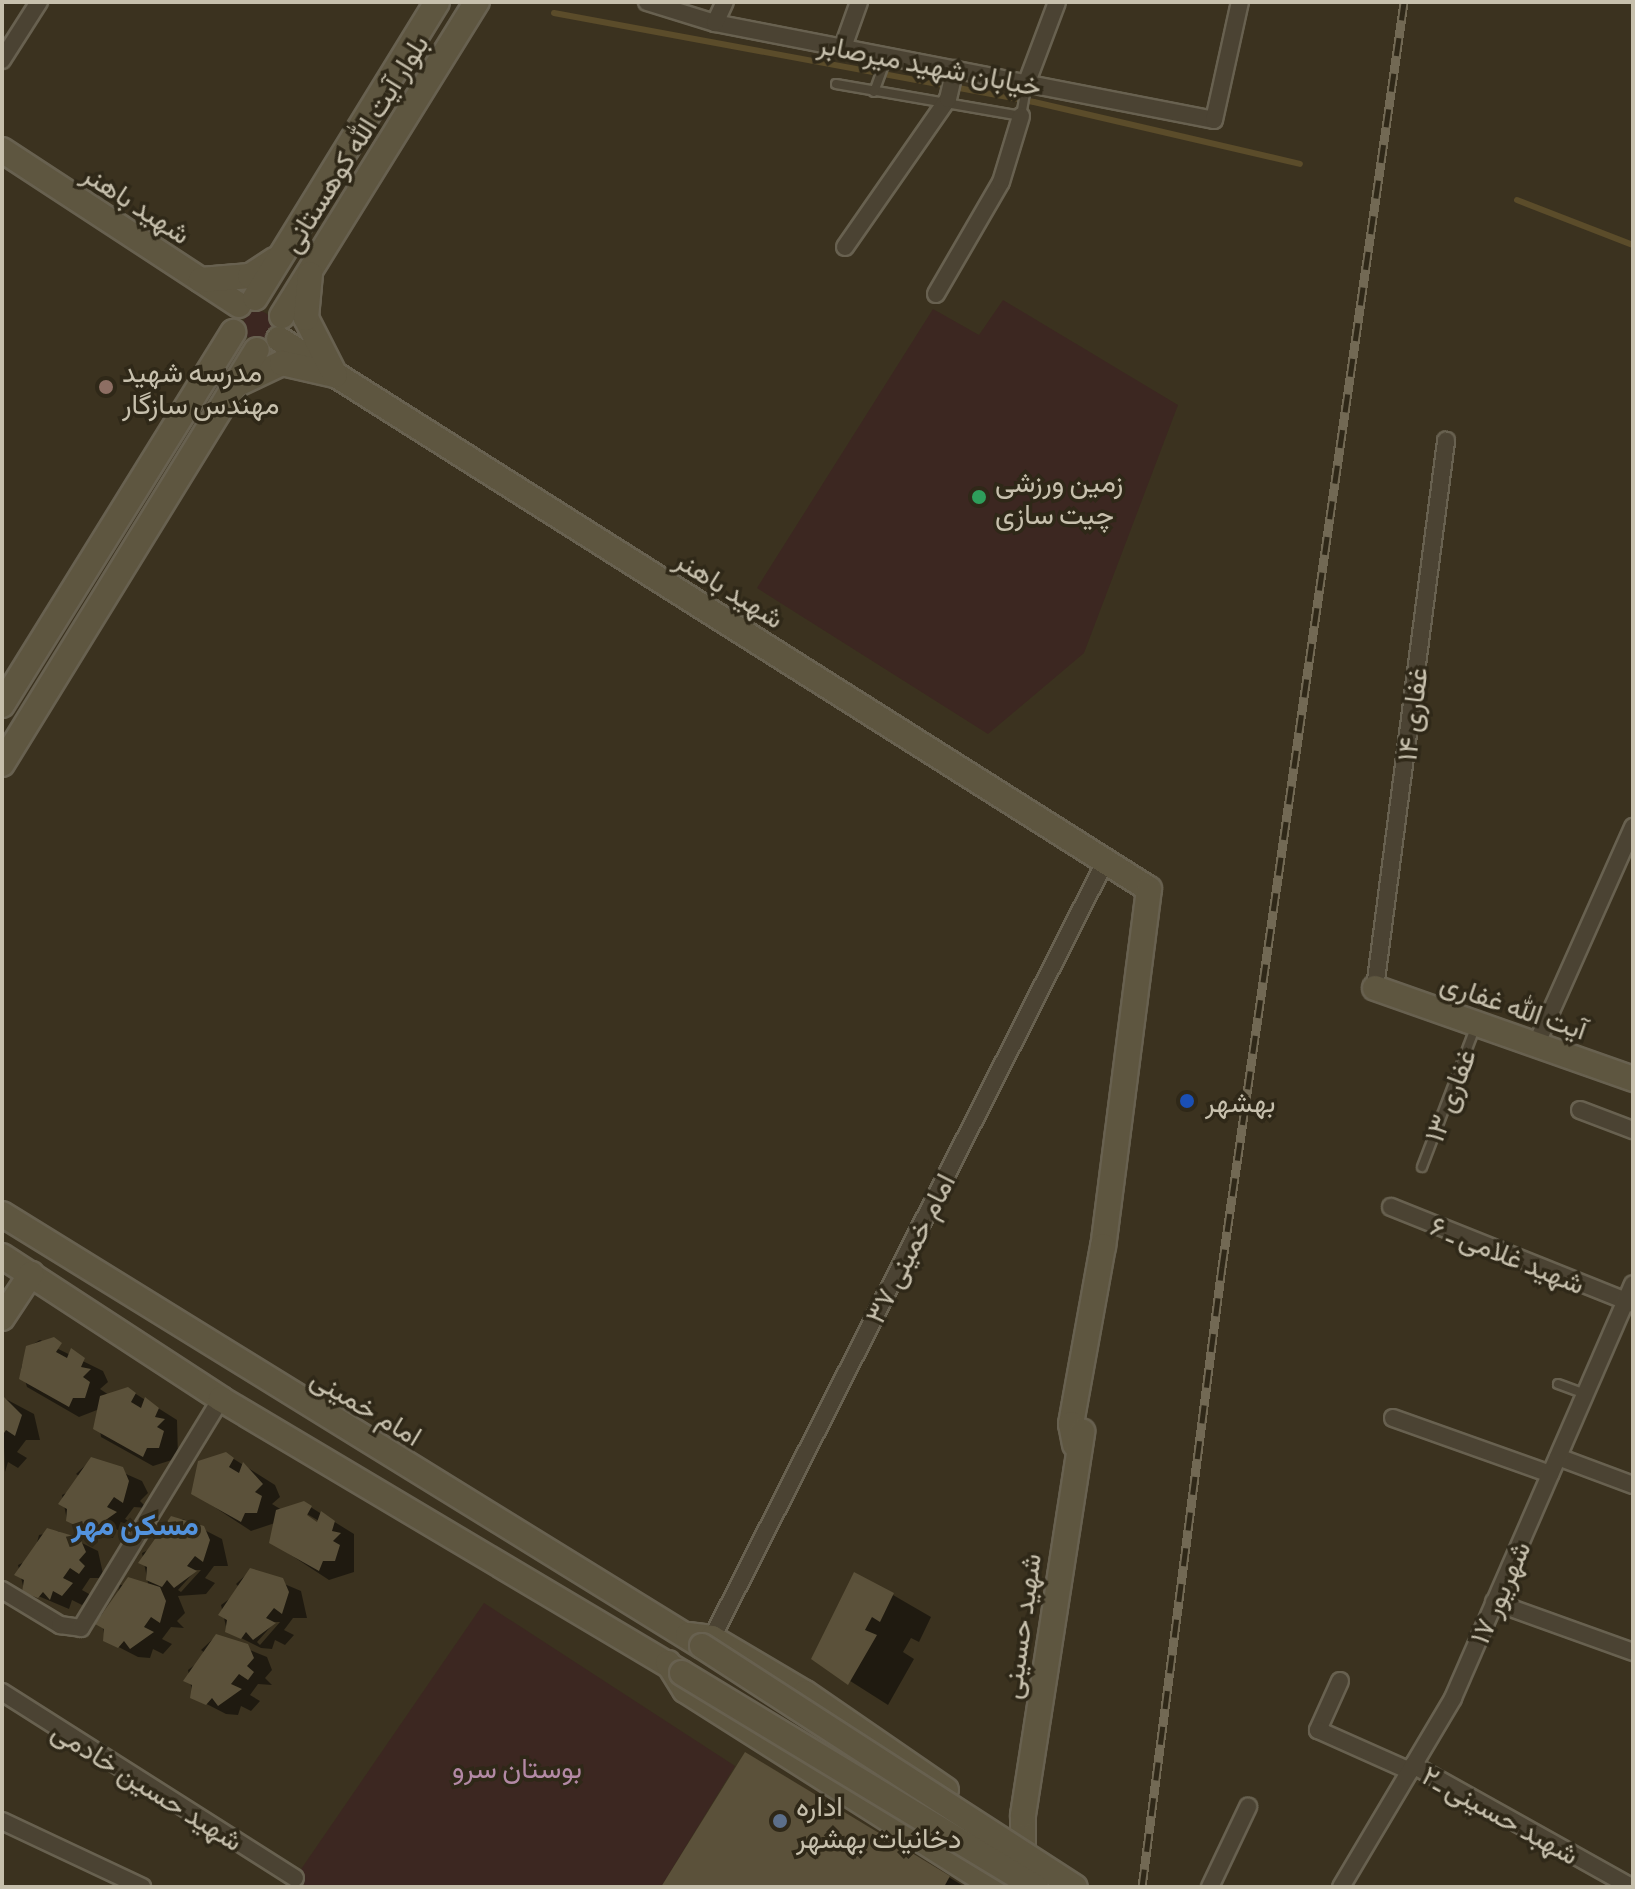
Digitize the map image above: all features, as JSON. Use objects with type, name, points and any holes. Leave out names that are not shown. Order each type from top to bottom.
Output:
[{"type":"main road","name":"بلوار آیت الله کوهستانی","points":[[2,764],[232,387],[273,335],[477,2]]},
{"type":"main road","name":"بلوار آیت الله کوهستانی","points":[[233,332],[247,302],[282,253],[434,3]]},
{"type":"main road","name":"شهید باهنر","points":[[2,150],[200,280],[247,302],[271,302],[273,335],[1107,858],[1149,889]]},
{"type":"main road","points":[[200,280],[250,276],[282,253]]},
{"type":"main road","points":[[310,271],[306,318],[335,375]]},
{"type":"main road","points":[[2,705],[233,332],[273,335]]},
{"type":"main road","points":[[232,387],[282,363],[335,375]]},
{"type":"main road","name":"شهید حسینی","points":[[1020,1831],[1075,1445],[1087,1423],[1110,1274],[1103,1246],[1149,889]]},
{"type":"main road","name":"آیت الله غفاری","points":[[1375,988],[1633,1079]]},
{"type":"main road","name":"امام خمینی","points":[[2,1214],[173,1323],[699,1639]]},
{"type":"main road","points":[[2,1256],[221,1399],[675,1668],[1036,1887]]},
{"type":"main road","points":[[2,1318],[31,1274]]},
{"type":"main road","points":[[152,1355],[173,1323]]},
{"type":"main road","points":[[699,1639],[952,1794],[1020,1831]]},
{"type":"main road","points":[[699,1639],[1075,1887]]},
{"type":"main road","points":[[675,1668],[685,1690],[997,1887],[1020,1831]]},
{"type":"main road","points":[[912,1831],[952,1794]]},
{"type":"main road","points":[[933,1845],[952,1794]]},
{"type":"main road","points":[[1020,1831],[1021,1887]]},
{"type":"street","points":[[2,60],[39,2]]},
{"type":"street","name":"خیابان شهید میرصابر","points":[[647,2],[715,23],[1214,120],[1240,2]]},
{"type":"street","points":[[715,23],[725,2]]},
{"type":"street","points":[[843,47],[859,2]]},
{"type":"street","points":[[1027,82],[1057,2]]},
{"type":"street","points":[[845,247],[948,99],[955,69]]},
{"type":"street","points":[[936,294],[1001,182],[1021,116]]},
{"type":"street","name":"غفاری ۱۴","points":[[1375,988],[1446,441]]},
{"type":"street","points":[[1536,1045],[1633,827]]},
{"type":"street","name":"امام خمینی ۳۷","points":[[699,1639],[1107,858]]},
{"type":"street","points":[[1580,1110],[1633,1130]]},
{"type":"street","name":"شهید غلامی ـ ۶","points":[[1391,1207],[1629,1302]]},
{"type":"street","name":"۱۷ شهریور","points":[[1341,1887],[1411,1768],[1494,1602],[1629,1302],[1633,1285]]},
{"type":"street","points":[[2,1590],[60,1625],[81,1628],[221,1399]]},
{"type":"street","points":[[1393,1418],[1550,1474]]},
{"type":"street","points":[[1558,1457],[1633,1485]]},
{"type":"street","points":[[1494,1602],[1633,1652]]},
{"type":"street","name":"شهبد حسینی ـ۲","points":[[1340,1681],[1318,1730],[1411,1768],[1631,1887]]},
{"type":"street","name":"شهید حسین خادمی","points":[[2,1692],[295,1878]]},
{"type":"street","points":[[1210,1887],[1248,1807]]},
{"type":"street","points":[[2,1821],[142,1887]]},
{"type":"lane","points":[[874,92],[887,56]]},
{"type":"lane","points":[[836,84],[932,105],[948,99],[1021,116],[1027,82]]},
{"type":"lane","name":"غفاری ۱۳","points":[[1422,1167],[1476,1023]]},
{"type":"lane","points":[[1558,1384],[1586,1394]]},
{"type":"green space","name":"زمین ورزشی چیت سازی","points":[[1003,300],[1178,405],[1084,653],[988,734],[757,588],[933,309],[979,335]]},
{"type":"green space","points":[[258,311],[269,315],[273,326],[269,337],[258,341],[247,337],[243,326],[247,315]]},
{"type":"green space","name":"بوستان سرو","points":[[484,1603],[735,1766],[661,1887],[308,1887],[295,1878]]},
{"type":"building","points":[[54,1337],[62,1343],[56,1352],[67,1358],[71,1348],[85,1358],[81,1367],[91,1369],[83,1377],[90,1382],[85,1398],[73,1398],[69,1407],[19,1379],[26,1346]]},
{"type":"building","points":[[128,1387],[136,1393],[131,1402],[141,1408],[145,1397],[159,1408],[155,1417],[165,1419],[157,1427],[164,1431],[159,1448],[147,1448],[143,1457],[93,1429],[100,1396]]},
{"type":"building","points":[[2,1395],[22,1415],[15,1436],[6,1430],[2,1436]]},
{"type":"building","points":[[226,1452],[234,1458],[229,1467],[239,1473],[243,1462],[263,1484],[255,1492],[262,1496],[257,1513],[245,1513],[241,1522],[191,1494],[198,1461]]},
{"type":"building","points":[[91,1457],[123,1467],[129,1481],[123,1503],[114,1497],[107,1507],[117,1512],[93,1529],[87,1521],[81,1528],[66,1521],[67,1509],[58,1504]]},
{"type":"building","points":[[304,1501],[312,1506],[307,1515],[317,1522],[321,1511],[335,1521],[332,1531],[341,1533],[333,1541],[340,1545],[335,1561],[323,1561],[319,1571],[269,1543],[276,1510]]},
{"type":"building","points":[[171,1516],[204,1526],[210,1540],[203,1562],[195,1556],[187,1566],[197,1571],[174,1588],[167,1580],[162,1587],[146,1580],[147,1567],[138,1563]]},
{"type":"building","points":[[47,1528],[80,1538],[86,1552],[79,1560],[85,1566],[79,1574],[70,1568],[63,1578],[73,1583],[62,1596],[53,1591],[50,1600],[43,1592],[38,1598],[22,1592],[24,1580],[14,1575]]},
{"type":"building","points":[[250,1568],[283,1578],[289,1592],[282,1614],[274,1608],[266,1618],[276,1623],[253,1640],[246,1632],[241,1639],[225,1632],[227,1620],[218,1615]]},
{"type":"building","points":[[854,1572],[894,1593],[880,1622],[872,1617],[865,1630],[877,1635],[848,1685],[811,1659]]},
{"type":"building","points":[[128,1577],[160,1587],[166,1601],[160,1623],[151,1617],[144,1627],[154,1632],[130,1649],[124,1641],[118,1648],[103,1641],[104,1629],[95,1624]]},
{"type":"building","points":[[216,1634],[248,1644],[254,1658],[247,1666],[254,1672],[248,1680],[239,1674],[231,1684],[242,1689],[218,1706],[212,1698],[206,1705],[190,1698],[192,1685],[183,1681]]},
{"type":"building","name":"اداره دخانیات بهشهر","points":[[745,1752],[950,1876],[944,1887],[661,1887]]},
{"type":"waterway","points":[[554,13],[1034,102],[1300,164]]},
{"type":"waterway","points":[[1517,200],[1633,245]]},
{"type":"railway","points":[[1142,1887],[1222,1267],[1404,2]]},
{"type":"place","name":"مدرسه شهید مهندس سازگار","points":[[106,387]]},
{"type":"place","name":"زمین ورزشی چیت سازی","points":[[979,497]]},
{"type":"place","name":"بهشهر","points":[[1187,1101]]},
{"type":"place","name":"اداره دخانیات بهشهر","points":[[780,1821]]},
{"type":"district","name":"مسکن مهر","points":[[135,1523]]}]
